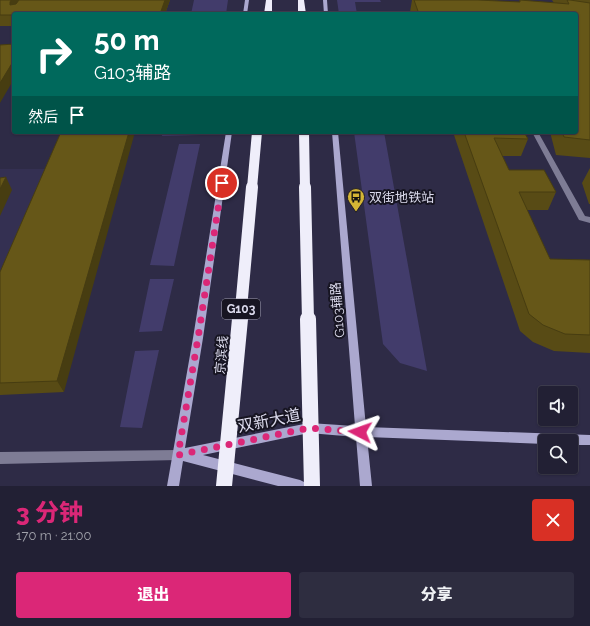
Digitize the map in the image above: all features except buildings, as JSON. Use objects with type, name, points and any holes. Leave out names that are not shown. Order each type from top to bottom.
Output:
[{"type":"highway","points":[[268,12],[269,0]]},
{"type":"highway","points":[[301,0],[302,12]]},
{"type":"highway","name":"京滨线","points":[[224,486],[257,134]]},
{"type":"highway","points":[[304,134],[312,486]]},
{"type":"street","points":[[245,12],[247,0]]},
{"type":"street","points":[[325,0],[326,12]]},
{"type":"street","points":[[173,486],[198,338],[229,134]]},
{"type":"street","name":"G103辅路","points":[[335,134],[360,432],[366,486]]},
{"type":"street","name":"双新大道","points":[[178,455],[309,428],[360,432],[590,440]]},
{"type":"street","points":[[178,455],[300,486]]},
{"type":"lane","points":[[536,134],[582,218],[590,220]]},
{"type":"lane","points":[[0,458],[178,455]]},
{"type":"shaded area","points":[[194,0],[228,0],[226,12],[191,12]]},
{"type":"shaded area","points":[[337,0],[380,0],[381,2],[355,2],[357,12],[339,12]]},
{"type":"shaded area","points":[[162,134],[202,134],[202,135],[162,136]]},
{"type":"shaded area","points":[[354,134],[384,134],[427,371],[400,363],[383,344]]},
{"type":"shaded area","points":[[179,144],[200,144],[174,266],[150,265]]},
{"type":"shaded area","points":[[0,169],[55,169],[0,302]]},
{"type":"shaded area","points":[[150,279],[174,279],[162,331],[139,332]]},
{"type":"shaded area","points":[[159,350],[142,428],[120,427],[135,351]]},
{"type":"place","name":"双街地铁站","points":[[356,212]]},
{"type":"route","points":[[222,183],[178,455],[309,428],[360,432]]}]
